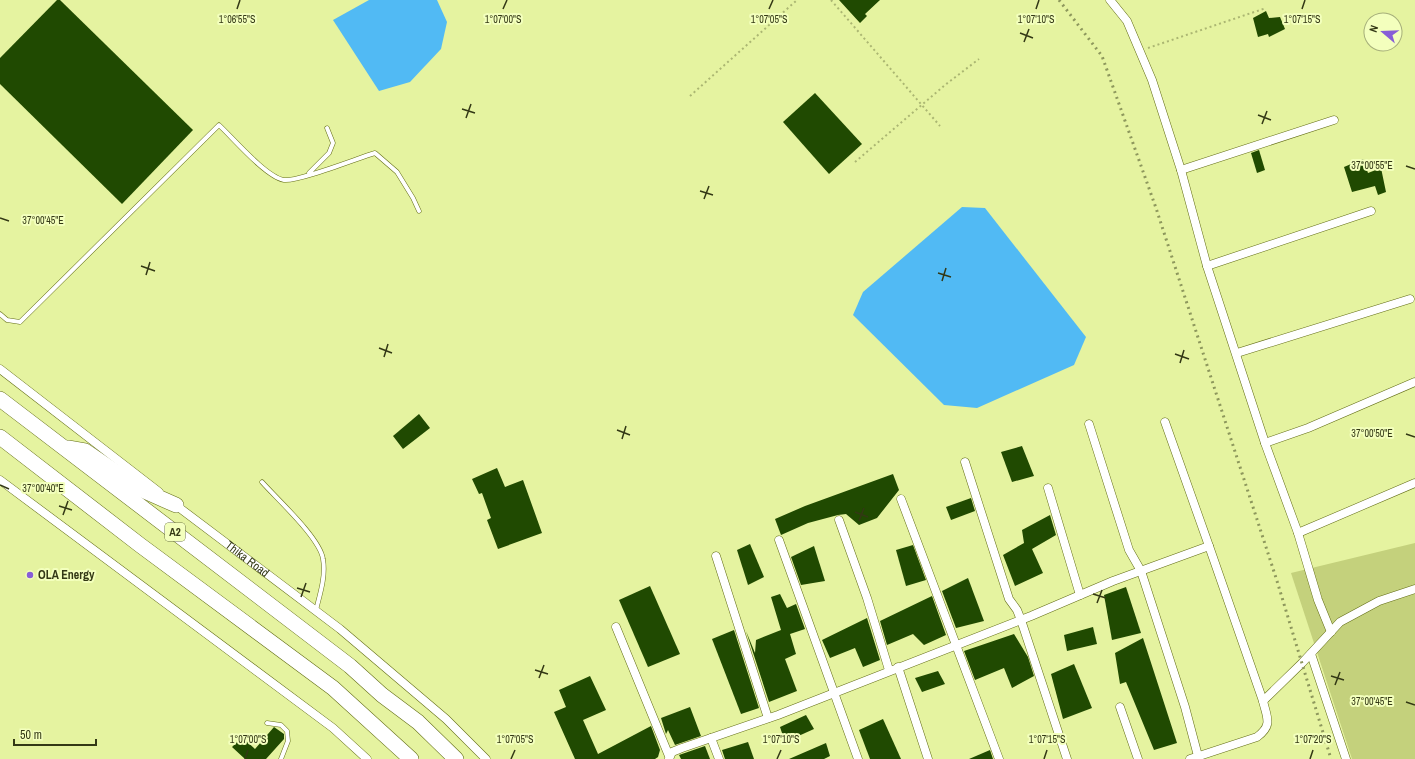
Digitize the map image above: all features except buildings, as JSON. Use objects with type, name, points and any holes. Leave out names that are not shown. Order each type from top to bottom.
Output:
[{"type":"highway","name":"Thika Road","points":[[0,399],[350,666],[382,695],[418,722],[456,759]]},
{"type":"highway","name":"A2","points":[[0,437],[146,549],[333,688],[411,759]]},
{"type":"highway","points":[[65,448],[76,448],[85,451],[142,490],[176,505]]},
{"type":"street","points":[[1110,0],[1127,22],[1152,80],[1181,170],[1208,266],[1265,443],[1298,533],[1318,600],[1331,632]]},
{"type":"street","points":[[1181,170],[1334,120]]},
{"type":"street","points":[[1208,266],[1371,212]]},
{"type":"street","points":[[1237,354],[1410,299]]},
{"type":"street","name":"Thika Road","points":[[0,369],[340,629],[446,719],[486,759]]},
{"type":"street","points":[[1265,443],[1308,428],[1415,382]]},
{"type":"street","points":[[1089,424],[1129,550],[1141,571],[1193,758],[1258,737],[1265,731],[1268,722],[1263,701],[1165,422]]},
{"type":"street","points":[[965,462],[1009,600],[1017,610],[1021,620],[1067,759]]},
{"type":"street","points":[[0,480],[333,728],[367,759]]},
{"type":"street","points":[[1298,533],[1415,483]]},
{"type":"street","points":[[1048,488],[1080,595]]},
{"type":"street","points":[[901,499],[957,644],[999,759]]},
{"type":"street","points":[[839,520],[867,598],[889,670]]},
{"type":"street","points":[[779,540],[800,596],[832,693],[858,759]]},
{"type":"street","points":[[669,758],[672,752],[768,718],[1021,620],[1141,571],[1209,546]]},
{"type":"street","points":[[716,556],[768,718]]},
{"type":"street","points":[[1263,701],[1311,654],[1340,622],[1379,602],[1415,589]]},
{"type":"street","points":[[616,627],[669,758]]},
{"type":"street","points":[[1311,654],[1346,759]]},
{"type":"street","points":[[898,667],[928,759]]},
{"type":"street","points":[[1120,707],[1138,759]]},
{"type":"street","points":[[710,738],[718,759]]},
{"type":"lane","points":[[0,314],[7,320],[20,322],[219,125],[263,168],[284,180],[307,175],[375,153],[397,172],[414,198],[419,211]]},
{"type":"lane","points":[[307,175],[329,153],[333,144],[328,128]]},
{"type":"lane","points":[[262,482],[312,536],[323,558],[322,584],[316,610]]},
{"type":"lane","points":[[267,723],[281,725],[287,731],[288,741],[282,759]]},
{"type":"path","points":[[690,96],[797,0]]},
{"type":"path","points":[[831,0],[940,126]]},
{"type":"path","points":[[1140,51],[1266,8]]},
{"type":"path","points":[[855,162],[979,59]]},
{"type":"green space","points":[[1415,543],[1415,759],[1352,759],[1291,573]]},
{"type":"water","points":[[369,0],[437,0],[447,22],[441,49],[410,82],[379,91],[333,20]]},
{"type":"water","points":[[962,207],[985,208],[1086,337],[1074,365],[977,408],[944,405],[853,315],[863,292]]},
{"type":"railway","points":[[1059,0],[1102,56],[1156,208],[1277,581],[1331,759]]},
{"type":"place","name":"OLA Energy","points":[[30,575]]}]
